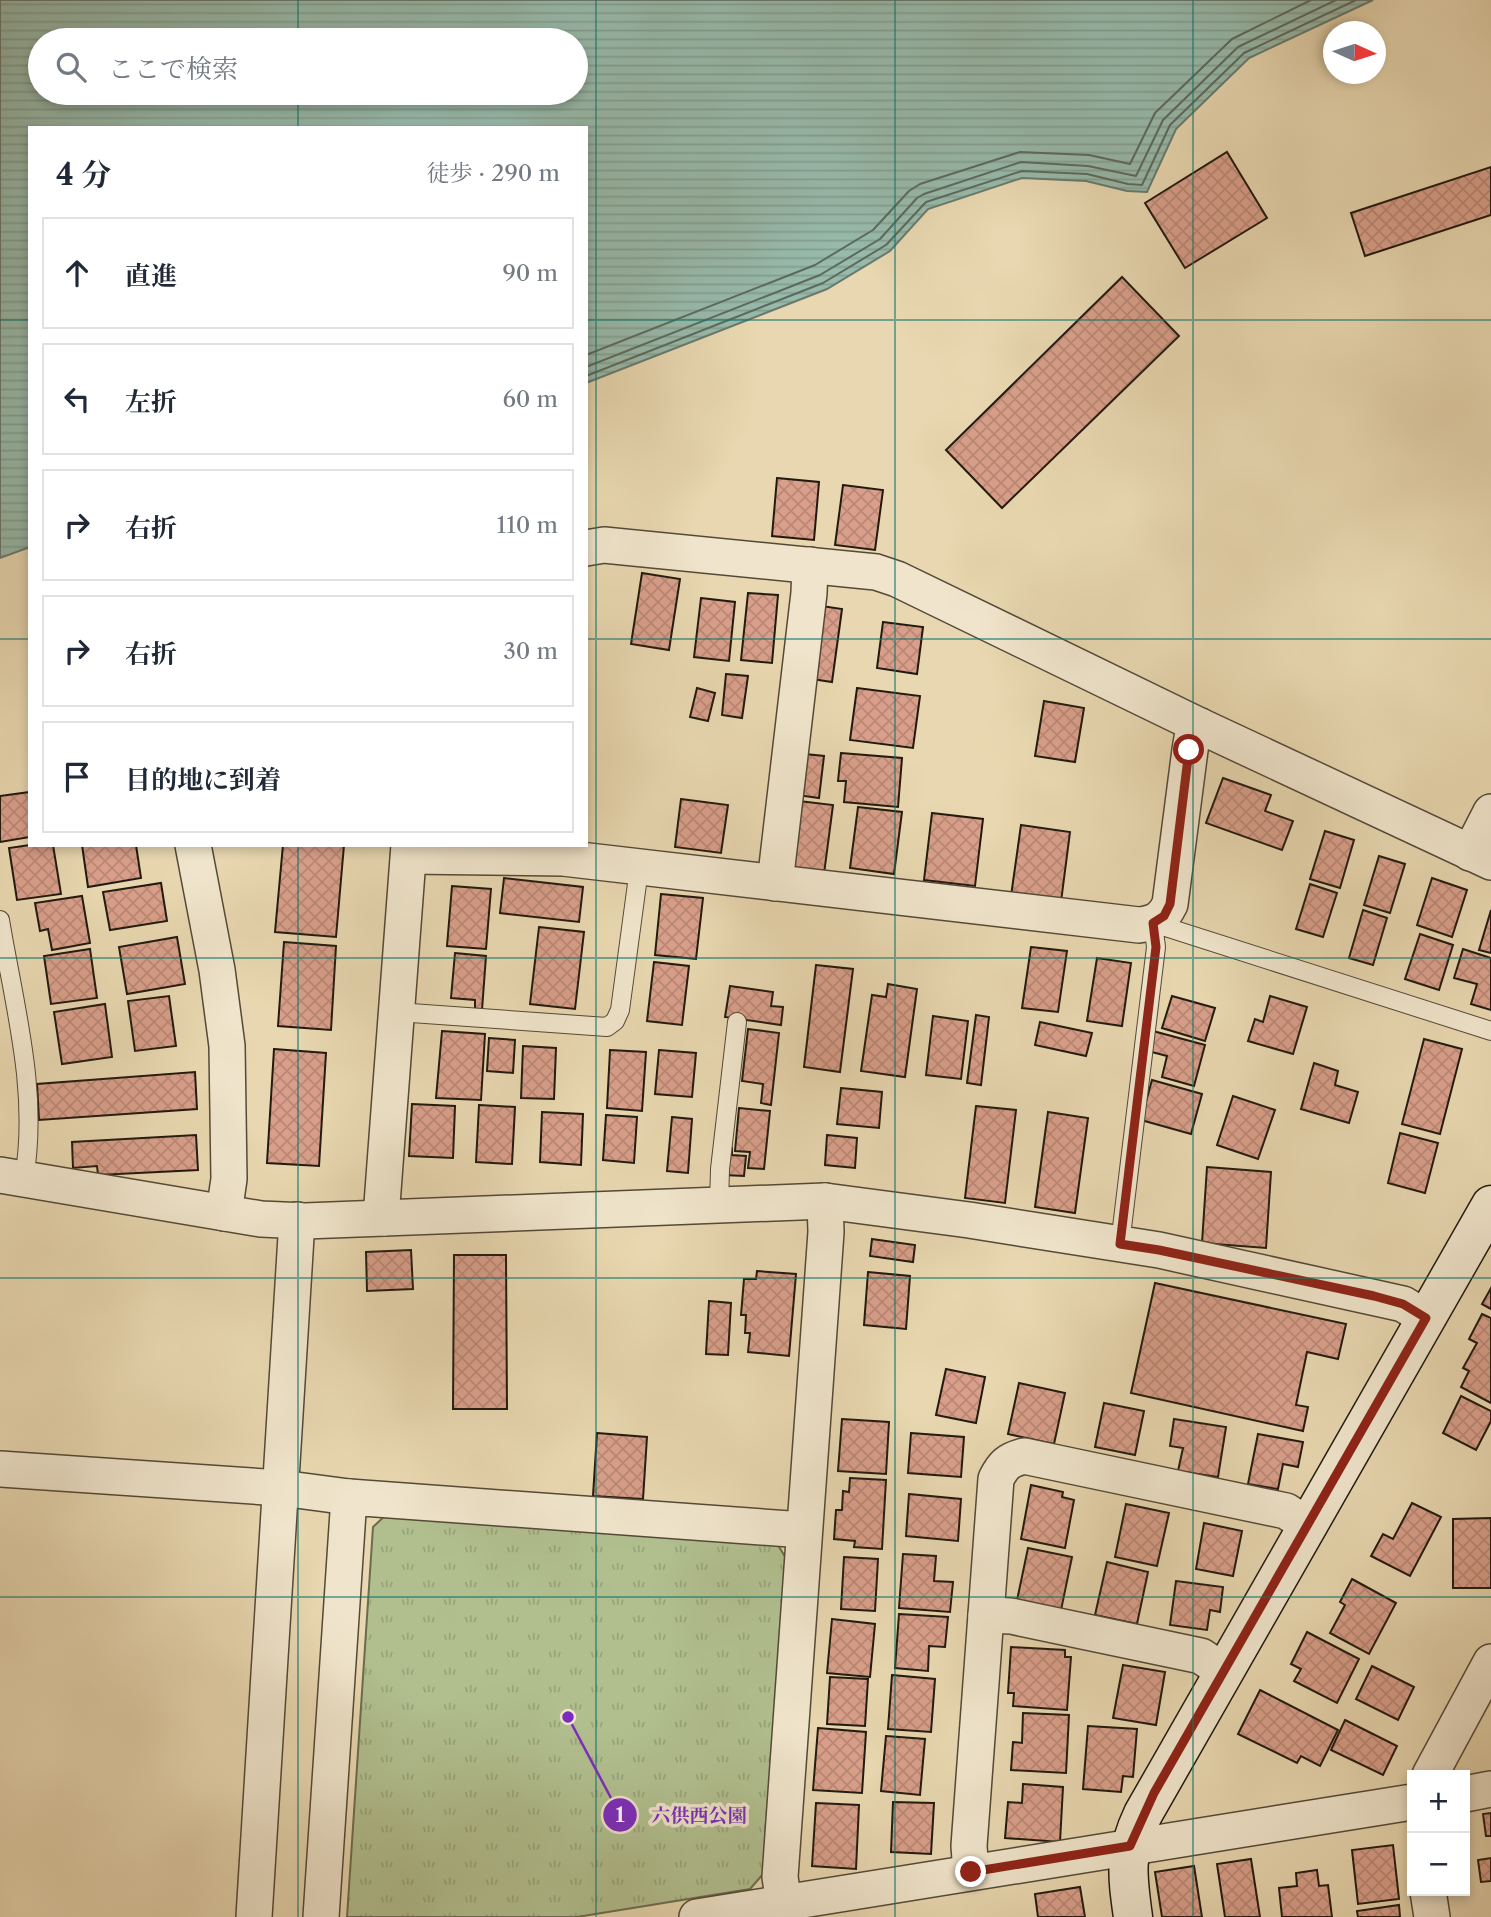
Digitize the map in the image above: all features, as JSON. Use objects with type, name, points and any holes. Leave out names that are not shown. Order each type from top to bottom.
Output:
[{"type":"street","points":[[588,548],[604,545],[876,572],[897,579],[1481,858],[1491,812]]},
{"type":"street","points":[[775,883],[810,565]]},
{"type":"street","points":[[386,1218],[382,1204],[409,851],[563,858],[1125,924],[1153,923],[1164,916],[1170,904],[1189,750],[1192,738],[1200,726]]},
{"type":"street","points":[[193,847],[217,970],[227,1046],[229,1179],[224,1213]]},
{"type":"street","points":[[12,1176],[261,1219],[386,1218],[825,1201],[969,1220],[1159,1250],[1374,1296],[1403,1304],[1426,1318]]},
{"type":"street","points":[[784,1904],[780,1877],[825,1246],[825,1201]]},
{"type":"street","points":[[1133,1917],[1128,1874],[1130,1846],[1143,1814],[1491,1205]]},
{"type":"street","points":[[254,1917],[298,1220]]},
{"type":"street","points":[[971,1872],[969,1846],[996,1479],[1010,1459],[1024,1456],[1286,1511],[1308,1526]]},
{"type":"street","points":[[0,1469],[281,1488],[349,1497],[804,1530]]},
{"type":"street","points":[[321,1917],[349,1497]]},
{"type":"street","points":[[986,1615],[1011,1616],[1201,1656],[1223,1671]]},
{"type":"street","points":[[1433,1770],[1491,1662]]},
{"type":"street","points":[[1470,1793],[1491,1789]]},
{"type":"street","points":[[697,1917],[1407,1803]]},
{"type":"street","points":[[1429,1896],[1432,1917]]},
{"type":"lane","points":[[397,1012],[607,1027],[615,1021],[620,1010],[639,869]]},
{"type":"lane","points":[[0,920],[26,1073],[29,1149],[12,1176]]},
{"type":"lane","points":[[1120,1244],[1156,947],[1153,923],[1491,1031]]},
{"type":"lane","points":[[719,1205],[720,1168],[737,1022]]},
{"type":"green space","points":[[390,1511],[775,1540],[787,1560],[764,1873],[750,1889],[577,1917],[347,1917],[373,1527]]},
{"type":"water","points":[[0,0],[1373,0],[1323,21],[1323,23],[1249,58],[1176,129],[1147,192],[1127,191],[1086,181],[1022,178],[928,209],[890,251],[827,289],[588,382],[588,126],[28,126],[28,548],[0,558]]},
{"type":"building","points":[[1227,152],[1267,218],[1185,268],[1145,203]]},
{"type":"building","points":[[1491,167],[1491,215],[1365,256],[1351,213]]},
{"type":"building","points":[[1122,277],[1179,336],[1002,508],[946,450]]},
{"type":"building","points":[[777,478],[819,482],[814,540],[772,536]]},
{"type":"building","points":[[843,485],[883,490],[875,550],[835,545]]},
{"type":"building","points":[[642,573],[680,579],[669,650],[631,644]]},
{"type":"building","points":[[748,593],[778,595],[772,663],[741,660]]},
{"type":"building","points":[[701,598],[735,602],[729,661],[694,657]]},
{"type":"building","points":[[815,605],[842,609],[832,682],[805,678]]},
{"type":"building","points":[[883,622],[923,627],[917,674],[877,668]]},
{"type":"building","points":[[726,674],[748,676],[742,718],[722,715]]},
{"type":"building","points":[[697,688],[715,693],[708,721],[690,717]]},
{"type":"building","points":[[857,688],[920,696],[913,748],[850,740]]},
{"type":"building","points":[[1044,701],[1084,708],[1075,762],[1035,756]]},
{"type":"building","points":[[795,753],[824,756],[819,798],[790,794]]},
{"type":"building","points":[[841,753],[902,758],[898,807],[844,802],[846,781],[838,781]]},
{"type":"building","points":[[1223,778],[1271,795],[1265,811],[1293,821],[1282,850],[1206,823]]},
{"type":"building","points":[[28,792],[28,837],[0,842],[0,796]]},
{"type":"building","points":[[681,799],[728,805],[721,853],[675,847]]},
{"type":"building","points":[[799,801],[833,805],[824,874],[790,870]]},
{"type":"building","points":[[858,807],[902,812],[894,874],[850,868]]},
{"type":"building","points":[[932,813],[983,819],[975,886],[924,880]]},
{"type":"building","points":[[1021,825],[1070,832],[1061,902],[1011,896]]},
{"type":"building","points":[[1325,831],[1354,840],[1340,888],[1310,879]]},
{"type":"building","points":[[28,845],[53,847],[61,894],[17,900],[9,848]]},
{"type":"building","points":[[82,847],[136,847],[141,878],[88,887]]},
{"type":"building","points":[[283,847],[344,847],[336,937],[275,932]]},
{"type":"building","points":[[1379,856],[1405,864],[1390,913],[1364,905]]},
{"type":"building","points":[[504,878],[583,887],[579,922],[500,913]]},
{"type":"building","points":[[1432,878],[1467,890],[1452,937],[1417,925]]},
{"type":"building","points":[[161,883],[167,921],[110,930],[103,892]]},
{"type":"building","points":[[1310,884],[1337,893],[1323,937],[1296,929]]},
{"type":"building","points":[[452,886],[491,889],[486,949],[447,946]]},
{"type":"building","points":[[661,894],[703,898],[696,959],[655,955]]},
{"type":"building","points":[[82,896],[90,943],[52,950],[48,929],[40,931],[35,903]]},
{"type":"building","points":[[1363,910],[1387,918],[1373,965],[1349,958]]},
{"type":"building","points":[[1491,910],[1491,953],[1479,950]]},
{"type":"building","points":[[539,927],[584,932],[575,1009],[530,1004]]},
{"type":"building","points":[[1420,934],[1453,945],[1439,990],[1405,979]]},
{"type":"building","points":[[177,937],[185,984],[127,994],[119,947]]},
{"type":"building","points":[[284,942],[336,946],[331,1030],[278,1026]]},
{"type":"building","points":[[1031,947],[1067,951],[1058,1012],[1022,1008]]},
{"type":"building","points":[[90,949],[97,998],[51,1004],[44,956]]},
{"type":"building","points":[[1463,949],[1491,958],[1491,1010],[1471,1004],[1477,984],[1454,978]]},
{"type":"building","points":[[455,953],[486,956],[482,1010],[475,1009],[475,1000],[451,998]]},
{"type":"building","points":[[1097,958],[1131,963],[1122,1026],[1087,1021]]},
{"type":"building","points":[[654,962],[689,966],[682,1025],[647,1021]]},
{"type":"building","points":[[816,965],[853,969],[840,1072],[804,1067]]},
{"type":"building","points":[[888,984],[917,989],[905,1077],[861,1071],[872,995],[886,997]]},
{"type":"building","points":[[730,986],[773,992],[771,1006],[783,1007],[781,1025],[725,1017]]},
{"type":"building","points":[[169,996],[176,1046],[135,1051],[128,1001]]},
{"type":"building","points":[[1172,996],[1215,1008],[1205,1041],[1162,1028]]},
{"type":"building","points":[[1270,996],[1307,1007],[1293,1054],[1248,1041],[1255,1019],[1263,1022]]},
{"type":"building","points":[[105,1004],[112,1057],[62,1064],[54,1012]]},
{"type":"building","points":[[976,1015],[989,1017],[981,1085],[967,1083]]},
{"type":"building","points":[[933,1016],[968,1021],[961,1079],[926,1075]]},
{"type":"building","points":[[1040,1022],[1092,1033],[1086,1056],[1035,1045]]},
{"type":"building","points":[[748,1029],[779,1033],[771,1105],[761,1103],[763,1084],[742,1081]]},
{"type":"building","points":[[442,1031],[485,1034],[481,1100],[436,1098]]},
{"type":"building","points":[[1153,1031],[1205,1045],[1194,1086],[1162,1077],[1167,1056],[1148,1051]]},
{"type":"building","points":[[489,1038],[515,1040],[513,1073],[487,1071]]},
{"type":"building","points":[[1424,1039],[1462,1049],[1440,1134],[1402,1124]]},
{"type":"building","points":[[523,1046],[556,1048],[554,1099],[521,1098]]},
{"type":"building","points":[[274,1049],[326,1053],[319,1166],[267,1163]]},
{"type":"building","points":[[610,1050],[646,1052],[642,1111],[607,1108]]},
{"type":"building","points":[[659,1050],[696,1053],[692,1097],[655,1094]]},
{"type":"building","points":[[1314,1063],[1338,1071],[1335,1085],[1358,1092],[1349,1123],[1301,1109]]},
{"type":"building","points":[[195,1072],[197,1109],[39,1120],[37,1084]]},
{"type":"building","points":[[1152,1080],[1202,1094],[1191,1134],[1141,1120]]},
{"type":"building","points":[[841,1088],[882,1092],[879,1128],[837,1124]]},
{"type":"building","points":[[1233,1096],[1275,1110],[1258,1159],[1217,1145]]},
{"type":"building","points":[[412,1104],[455,1106],[453,1158],[409,1156]]},
{"type":"building","points":[[479,1105],[515,1107],[512,1164],[476,1162]]},
{"type":"building","points":[[976,1106],[1016,1110],[1005,1203],[965,1198]]},
{"type":"building","points":[[739,1108],[770,1111],[764,1169],[748,1168],[750,1152],[735,1151]]},
{"type":"building","points":[[542,1112],[583,1114],[581,1165],[540,1162]]},
{"type":"building","points":[[1048,1112],[1088,1118],[1075,1213],[1035,1207]]},
{"type":"building","points":[[606,1115],[637,1117],[634,1163],[603,1160]]},
{"type":"building","points":[[672,1117],[692,1119],[688,1173],[667,1171]]},
{"type":"building","points":[[1400,1133],[1438,1143],[1425,1193],[1388,1183]]},
{"type":"building","points":[[196,1135],[198,1170],[98,1175],[97,1166],[73,1168],[72,1142]]},
{"type":"building","points":[[827,1135],[857,1138],[855,1168],[825,1165]]},
{"type":"building","points":[[725,1147],[732,1148],[732,1155],[746,1156],[744,1176],[724,1175]]},
{"type":"building","points":[[1207,1167],[1271,1172],[1266,1248],[1202,1243]]},
{"type":"building","points":[[872,1239],[915,1245],[913,1262],[870,1256]]},
{"type":"building","points":[[411,1250],[413,1289],[367,1291],[366,1252]]},
{"type":"building","points":[[454,1255],[506,1255],[507,1409],[453,1409]]},
{"type":"building","points":[[757,1271],[796,1274],[789,1356],[748,1352],[750,1333],[745,1333],[746,1315],[741,1315],[744,1279],[756,1279]]},
{"type":"building","points":[[868,1272],[910,1276],[906,1329],[864,1325]]},
{"type":"building","points":[[1155,1283],[1346,1324],[1338,1359],[1307,1352],[1296,1405],[1308,1407],[1303,1431],[1131,1393]]},
{"type":"building","points":[[1491,1288],[1491,1309],[1482,1304]]},
{"type":"building","points":[[709,1301],[731,1303],[728,1355],[706,1354]]},
{"type":"building","points":[[1482,1314],[1491,1318],[1491,1403],[1461,1387],[1469,1371],[1463,1368],[1477,1343],[1469,1339]]},
{"type":"building","points":[[946,1369],[985,1377],[976,1423],[936,1415]]},
{"type":"building","points":[[1019,1383],[1065,1393],[1054,1444],[1008,1434]]},
{"type":"building","points":[[1461,1396],[1491,1411],[1491,1421],[1476,1450],[1443,1433]]},
{"type":"building","points":[[1104,1403],[1144,1411],[1135,1455],[1095,1447]]},
{"type":"building","points":[[842,1419],[889,1422],[886,1474],[838,1471]]},
{"type":"building","points":[[1174,1419],[1226,1427],[1218,1477],[1178,1471],[1183,1448],[1170,1446]]},
{"type":"building","points":[[597,1433],[647,1437],[643,1499],[593,1496]]},
{"type":"building","points":[[911,1433],[964,1437],[961,1477],[908,1473]]},
{"type":"building","points":[[1258,1434],[1303,1442],[1298,1467],[1283,1464],[1278,1489],[1248,1484]]},
{"type":"building","points":[[850,1478],[886,1480],[882,1549],[854,1547],[855,1541],[834,1539],[836,1510],[842,1510],[843,1491],[849,1492]]},
{"type":"building","points":[[1031,1485],[1063,1492],[1062,1497],[1074,1500],[1065,1548],[1021,1539]]},
{"type":"building","points":[[909,1494],[961,1499],[958,1541],[906,1536]]},
{"type":"building","points":[[1412,1503],[1441,1517],[1410,1576],[1371,1556],[1383,1534],[1393,1539]]},
{"type":"building","points":[[1126,1504],[1169,1513],[1157,1566],[1115,1557]]},
{"type":"building","points":[[1491,1518],[1491,1588],[1453,1588],[1453,1519]]},
{"type":"building","points":[[1204,1523],[1242,1531],[1233,1576],[1196,1569]]},
{"type":"building","points":[[1028,1548],[1072,1557],[1060,1615],[1016,1605]]},
{"type":"building","points":[[903,1554],[936,1556],[934,1581],[953,1582],[950,1612],[899,1608]]},
{"type":"building","points":[[844,1557],[878,1559],[875,1611],[841,1609]]},
{"type":"building","points":[[1107,1562],[1148,1572],[1137,1624],[1095,1615]]},
{"type":"building","points":[[1352,1579],[1396,1603],[1369,1654],[1330,1633],[1345,1605],[1340,1602]]},
{"type":"building","points":[[1176,1581],[1223,1587],[1220,1612],[1210,1610],[1207,1630],[1170,1625]]},
{"type":"building","points":[[899,1614],[948,1617],[945,1647],[929,1646],[928,1671],[895,1668]]},
{"type":"building","points":[[832,1619],[875,1624],[870,1677],[827,1673]]},
{"type":"building","points":[[1307,1632],[1359,1659],[1337,1703],[1294,1681],[1301,1669],[1291,1664]]},
{"type":"building","points":[[1011,1647],[1065,1650],[1065,1657],[1071,1657],[1067,1710],[1013,1706],[1014,1693],[1008,1693]]},
{"type":"building","points":[[1123,1665],[1165,1672],[1156,1725],[1113,1718]]},
{"type":"building","points":[[1372,1666],[1414,1687],[1398,1720],[1356,1699]]},
{"type":"building","points":[[892,1675],[935,1679],[931,1732],[888,1729]]},
{"type":"building","points":[[830,1677],[868,1679],[865,1726],[827,1724]]},
{"type":"building","points":[[1260,1690],[1338,1730],[1320,1766],[1301,1756],[1297,1763],[1238,1734]]},
{"type":"building","points":[[1023,1713],[1069,1715],[1066,1773],[1011,1770],[1013,1742],[1022,1743]]},
{"type":"building","points":[[1345,1720],[1397,1746],[1383,1775],[1331,1750]]},
{"type":"building","points":[[1088,1726],[1137,1729],[1133,1777],[1123,1776],[1121,1792],[1083,1789]]},
{"type":"building","points":[[818,1728],[866,1732],[862,1793],[813,1790]]},
{"type":"building","points":[[886,1736],[925,1739],[920,1795],[881,1791]]},
{"type":"building","points":[[1023,1784],[1063,1787],[1060,1842],[1005,1838],[1008,1802],[1022,1803]]},
{"type":"building","points":[[893,1802],[934,1803],[931,1854],[891,1852]]},
{"type":"building","points":[[816,1803],[859,1805],[856,1869],[812,1866]]},
{"type":"building","points":[[1491,1813],[1491,1836],[1486,1836],[1483,1814]]},
{"type":"building","points":[[1393,1845],[1399,1899],[1358,1904],[1352,1850]]},
{"type":"building","points":[[1491,1858],[1491,1881],[1481,1882],[1478,1860]]},
{"type":"building","points":[[1251,1859],[1260,1917],[1225,1917],[1217,1864]]},
{"type":"building","points":[[1194,1866],[1202,1917],[1162,1917],[1155,1872]]},
{"type":"building","points":[[1317,1870],[1319,1886],[1328,1885],[1332,1917],[1282,1917],[1279,1888],[1297,1886],[1296,1873]]},
{"type":"building","points":[[1080,1887],[1085,1917],[1038,1917],[1035,1894]]},
{"type":"building","points":[[1399,1905],[1400,1917],[1358,1917],[1357,1911]]},
{"type":"place","name":"六供西公園","points":[[568,1717]]},
{"type":"route","points":[[971,1872],[1130,1846],[1154,1793],[1426,1318],[1403,1304],[1374,1296],[1120,1244],[1156,947],[1153,923],[1164,916],[1170,904],[1189,750]]}]
